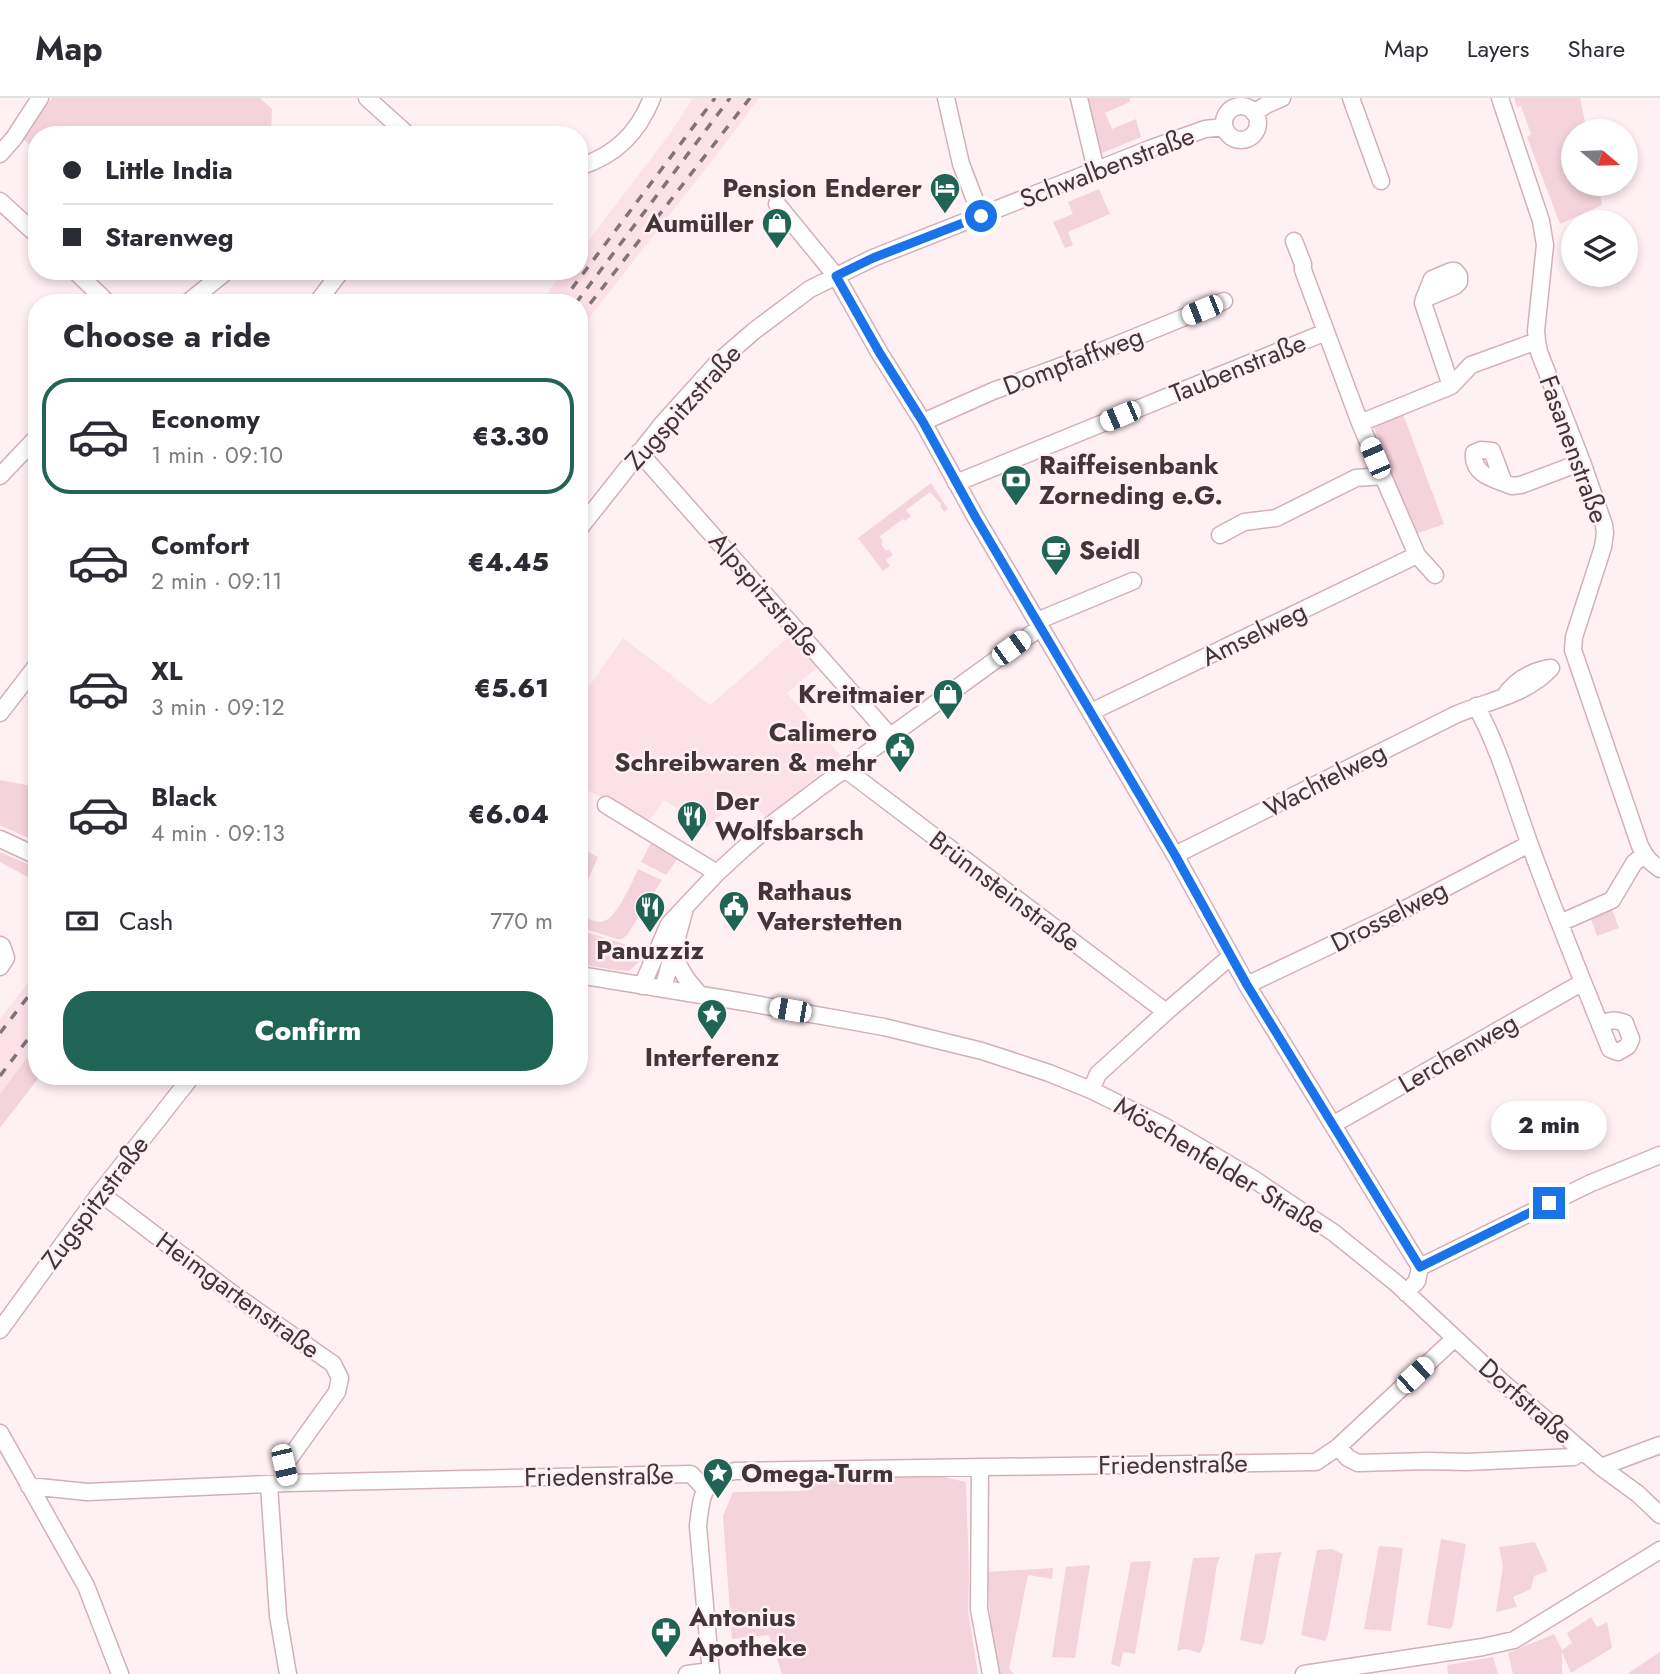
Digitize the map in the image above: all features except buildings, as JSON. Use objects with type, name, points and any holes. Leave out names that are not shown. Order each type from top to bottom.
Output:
[{"type":"street","points":[[0,154],[40,98]]},
{"type":"street","points":[[367,98],[398,126]]},
{"type":"street","points":[[588,163],[607,155],[635,131],[652,98]]},
{"type":"street","points":[[946,98],[961,164],[981,216]]},
{"type":"street","points":[[1079,98],[1096,170]]},
{"type":"street","points":[[1254,113],[1282,98]]},
{"type":"street","points":[[1351,98],[1381,181]]},
{"type":"street","name":"Fasanenstraße","points":[[1500,98],[1544,231],[1536,331],[1539,352],[1604,525],[1605,539],[1574,637],[1573,650]]},
{"type":"street","name":"Schwalbenstraße","points":[[1232,103],[1254,113],[1258,121],[1256,132],[1247,139],[1236,140],[1230,137],[1224,127],[1225,116],[1232,103]]},
{"type":"street","name":"Schwalbenstraße","points":[[836,276],[873,258],[1096,170],[1199,131],[1224,127]]},
{"type":"street","points":[[0,201],[28,227]]},
{"type":"street","points":[[777,204],[836,276],[1175,855],[1247,985],[1420,1267],[1417,1281],[1401,1288]]},
{"type":"street","name":"Taubenstraße","points":[[1294,241],[1360,423],[1383,476]]},
{"type":"street","name":"Zugspitzstraße","points":[[588,517],[639,452],[717,363],[810,289],[836,276]]},
{"type":"street","points":[[84,280],[99,294]]},
{"type":"street","points":[[199,294],[216,280]]},
{"type":"street","points":[[1424,299],[1423,303],[1451,386]]},
{"type":"street","name":"Dompfaffweg","points":[[923,422],[993,391],[1094,355],[1224,301]]},
{"type":"street","name":"Taubenstraße","points":[[956,483],[1326,332]]},
{"type":"street","points":[[1360,423],[1451,386],[1471,365],[1537,341]]},
{"type":"street","points":[[0,476],[28,446]]},
{"type":"street","name":"Alpspitzstraße","points":[[639,452],[890,736]]},
{"type":"street","points":[[1504,483],[1521,485],[1581,462]]},
{"type":"street","points":[[1220,535],[1244,522],[1276,518],[1356,478],[1383,476],[1417,555],[1435,575]]},
{"type":"street","name":"Amselweg","points":[[1091,712],[1417,555]]},
{"type":"street","points":[[642,986],[669,924],[717,873],[773,823],[1039,624],[1133,581]]},
{"type":"street","points":[[1573,650],[1644,855],[1660,869]]},
{"type":"street","name":"Wachtelweg","points":[[1175,855],[1443,721],[1476,706],[1517,693],[1544,677],[1573,650]]},
{"type":"street","points":[[0,713],[28,677]]},
{"type":"street","points":[[1476,706],[1499,757],[1529,844],[1600,1025]]},
{"type":"street","name":"Brünnsteinstraße","points":[[845,769],[1166,1012]]},
{"type":"street","points":[[606,805],[717,873]]},
{"type":"street","points":[[0,839],[28,852]]},
{"type":"street","name":"Drosselweg","points":[[1247,985],[1386,919],[1529,844]]},
{"type":"street","points":[[1560,923],[1612,900],[1634,863],[1644,855]]},
{"type":"street","points":[[663,989],[686,906]]},
{"type":"street","points":[[0,945],[6,958],[0,967]]},
{"type":"street","points":[[673,956],[699,994]]},
{"type":"street","points":[[1091,1090],[1097,1074],[1231,956]]},
{"type":"street","name":"Möschenfelder Straße","points":[[588,977],[884,1027],[993,1055],[1049,1073],[1091,1090],[1162,1125],[1252,1178],[1334,1233],[1401,1288]]},
{"type":"street","name":"Lerchenweg","points":[[1334,1124],[1583,982]]},
{"type":"street","name":"Zugspitzstraße","points":[[0,1331],[100,1192],[185,1085]]},
{"type":"street","points":[[1420,1267],[1591,1183],[1660,1154]]},
{"type":"street","name":"Heimgartenstraße","points":[[100,1192],[229,1291],[333,1364],[340,1378],[337,1392],[284,1465],[288,1483]]},
{"type":"street","name":"Dorfstraße","points":[[1401,1288],[1497,1377],[1660,1515]]},
{"type":"street","name":"Friedenstraße","points":[[29,1486],[87,1492],[288,1483],[691,1474],[706,1490],[718,1475],[735,1471],[1316,1462],[1338,1447],[1455,1338]]},
{"type":"street","points":[[0,1433],[86,1586],[120,1674]]},
{"type":"street","points":[[1601,1467],[1660,1445]]},
{"type":"street","points":[[1338,1447],[1348,1458],[1358,1463],[1574,1457],[1582,1451]]},
{"type":"street","points":[[980,1468],[979,1609],[991,1674]]},
{"type":"street","points":[[269,1485],[278,1616],[288,1674]]},
{"type":"street","points":[[687,1674],[711,1672],[698,1526],[701,1502],[706,1490]]},
{"type":"street","points":[[1304,1674],[1354,1671],[1514,1640],[1660,1550]]},
{"type":"shaded area","points":[[52,98],[260,98],[272,109],[271,126],[32,126]]},
{"type":"shaded area","points":[[693,98],[759,98],[588,319],[588,294],[547,294],[557,280],[588,280],[588,241],[669,135]]},
{"type":"shaded area","points":[[1085,98],[1130,98],[1130,102],[1105,113],[1112,129],[1136,119],[1141,137],[1097,155]]},
{"type":"shaded area","points":[[1514,98],[1580,98],[1584,119],[1561,119],[1561,196],[1600,196],[1602,205],[1591,210],[1561,210],[1560,224],[1527,137],[1531,134],[1521,106],[1517,107]]},
{"type":"shaded area","points":[[1099,189],[1110,214],[1068,232],[1073,245],[1065,248],[1053,222],[1073,214],[1068,202]]},
{"type":"shaded area","points":[[1403,414],[1444,524],[1413,535],[1373,425]]},
{"type":"shaded area","points":[[931,483],[948,509],[944,512],[941,504],[930,492],[906,510],[911,516],[880,536],[883,542],[881,544],[893,555],[886,560],[890,566],[883,571],[858,538]]},
{"type":"shaded area","points":[[792,634],[819,666],[787,693],[841,756],[767,819],[746,794],[706,827],[664,800],[646,825],[588,790],[588,688],[623,638],[710,705]]},
{"type":"shaded area","points":[[0,780],[28,785],[28,838],[0,825]]},
{"type":"shaded area","points":[[653,839],[680,855],[666,875],[641,862]]},
{"type":"shaded area","points":[[0,852],[28,864],[28,877],[0,862]]},
{"type":"shaded area","points":[[588,852],[598,857],[588,880]]},
{"type":"shaded area","points":[[638,869],[662,880],[622,939],[588,930],[588,918],[606,921],[622,901]]},
{"type":"shaded area","points":[[1610,904],[1619,928],[1597,936],[1591,918],[1592,912]]},
{"type":"shaded area","points":[[588,933],[647,951],[629,971],[588,965]]},
{"type":"shaded area","points":[[28,983],[28,1056],[0,1094],[0,1019]]},
{"type":"shaded area","points":[[28,1056],[28,1085],[33,1085],[0,1128],[0,1094]]},
{"type":"shaded area","points":[[944,1477],[966,1482],[968,1610],[978,1674],[782,1674],[769,1635],[732,1639],[723,1516],[733,1492],[802,1491],[802,1480]]},
{"type":"shaded area","points":[[1441,1539],[1466,1544],[1453,1625],[1450,1629],[1427,1625]]},
{"type":"shaded area","points":[[1535,1542],[1548,1571],[1534,1576],[1531,1589],[1513,1597],[1517,1607],[1496,1612],[1503,1566],[1499,1547]]},
{"type":"shaded area","points":[[1379,1546],[1403,1548],[1391,1631],[1364,1629]]},
{"type":"shaded area","points":[[1332,1549],[1343,1554],[1325,1641],[1301,1635],[1317,1550]]},
{"type":"shaded area","points":[[1282,1552],[1265,1640],[1262,1645],[1240,1640],[1255,1554]]},
{"type":"shaded area","points":[[1220,1557],[1200,1653],[1186,1649],[1177,1651],[1193,1558]]},
{"type":"shaded area","points":[[1151,1561],[1135,1654],[1123,1652],[1120,1667],[1111,1664],[1131,1562]]},
{"type":"shaded area","points":[[1090,1565],[1075,1658],[1052,1657],[1066,1567]]},
{"type":"shaded area","points":[[1053,1568],[1052,1579],[1028,1575],[1009,1669],[1014,1674],[997,1674],[993,1657],[987,1572]]},
{"type":"shaded area","points":[[1591,1617],[1597,1627],[1607,1622],[1612,1648],[1571,1673],[1562,1652],[1562,1674],[1513,1674],[1508,1653],[1554,1634],[1562,1650],[1572,1643],[1567,1633]]},
{"type":"shaded area","points":[[1660,1652],[1660,1674],[1627,1674]]},
{"type":"shaded area","points":[[1493,1657],[1498,1674],[1448,1674],[1447,1665]]},
{"type":"railway","points":[[588,267],[715,98]]},
{"type":"railway","points":[[583,294],[730,98]]},
{"type":"railway","points":[[588,306],[750,98]]},
{"type":"railway","points":[[568,294],[578,280]]},
{"type":"railway","points":[[0,1033],[28,997]]},
{"type":"railway","points":[[0,1076],[28,1039]]},
{"type":"place","name":"Pension Enderer","points":[[945,215]]},
{"type":"place","name":"Aumüller","points":[[777,250]]},
{"type":"place","name":"Raiffeisenbank Zorneding e.G.","points":[[1016,507]]},
{"type":"place","name":"Seidl","points":[[1056,577]]},
{"type":"place","name":"Kreitmaier","points":[[948,721]]},
{"type":"place","name":"Calimero Schreibwaren & mehr","points":[[900,774]]},
{"type":"place","name":"Der Wolfsbarsch","points":[[692,843]]},
{"type":"place","name":"Rathaus Vaterstetten","points":[[734,933]]},
{"type":"place","name":"Panuzziz","points":[[650,934]]},
{"type":"place","name":"Interferenz","points":[[712,1041]]},
{"type":"place","name":"Omega-Turm","points":[[718,1500]]},
{"type":"place","name":"Antonius Apotheke","points":[[666,1659]]},
{"type":"route","points":[[981,216],[873,258],[836,276],[1175,855],[1247,985],[1420,1267],[1549,1203]]}]
